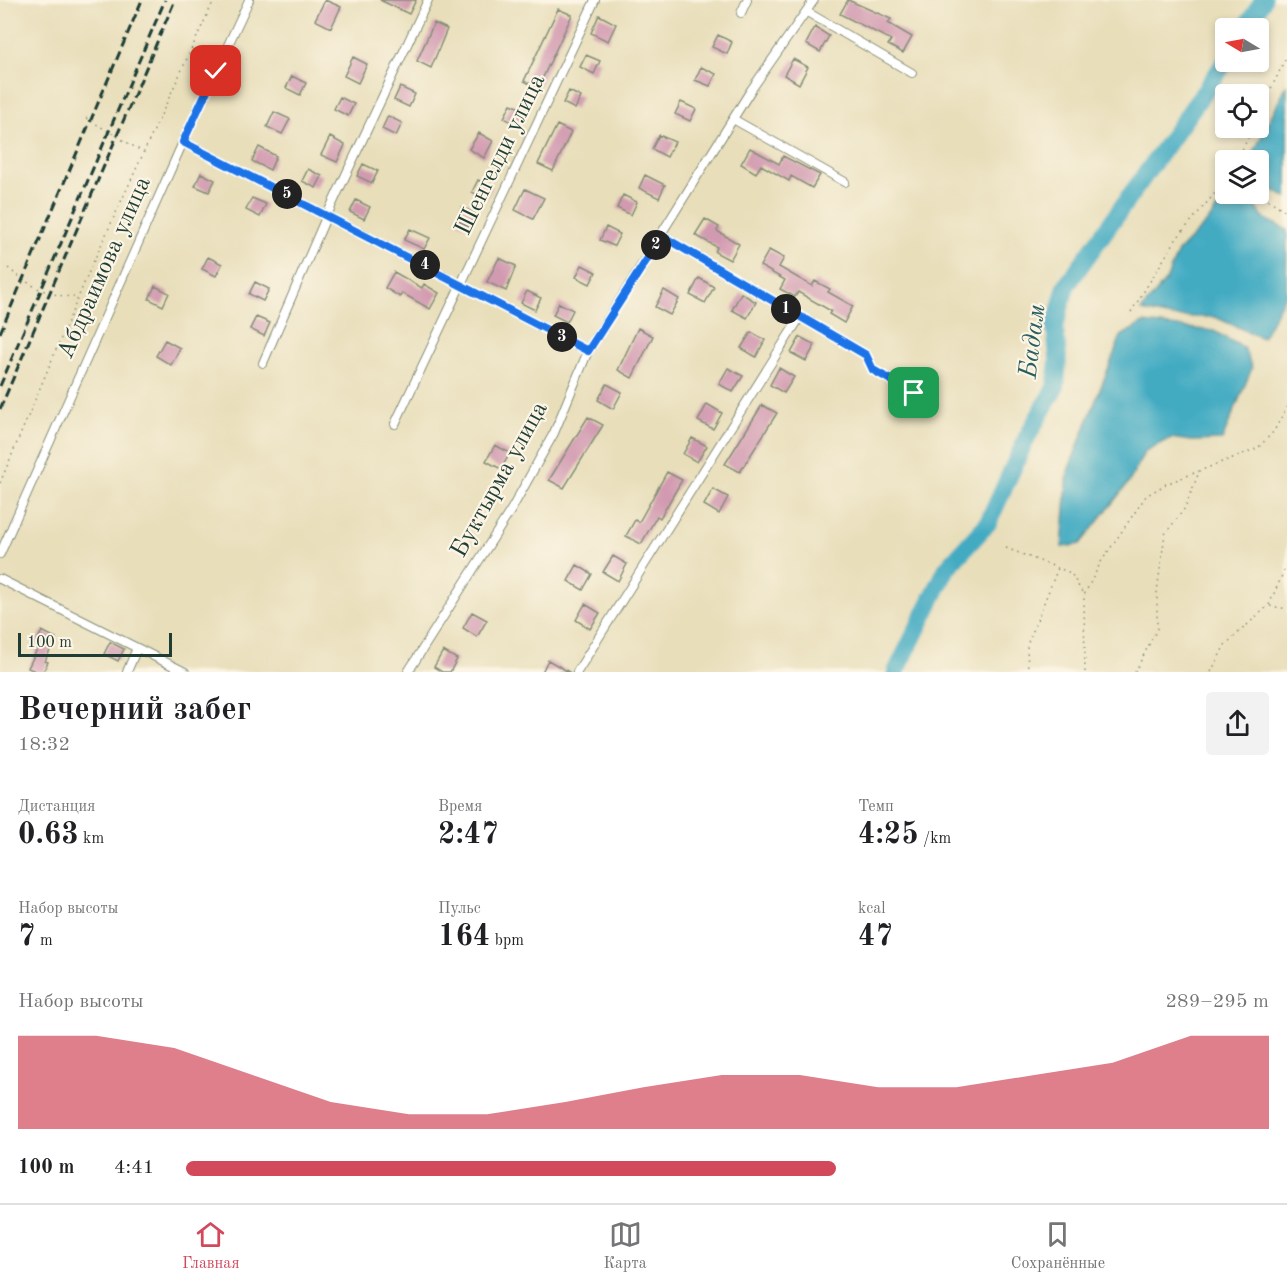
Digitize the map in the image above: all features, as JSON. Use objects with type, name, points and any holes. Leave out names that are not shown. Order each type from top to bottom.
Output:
[{"type":"street","name":"Абдраимова улица","points":[[0,554],[183,142],[249,0]]},
{"type":"street","points":[[263,363],[327,215],[428,0]]},
{"type":"street","name":"Шенгелди улица","points":[[395,424],[594,0]]},
{"type":"street","points":[[741,13],[747,0]]},
{"type":"street","name":"Буктырма улица","points":[[408,672],[511,510],[554,433],[588,351],[662,236],[733,119],[814,0]]},
{"type":"street","points":[[807,12],[912,73]]},
{"type":"street","points":[[733,119],[845,182]]},
{"type":"street","points":[[183,142],[588,351]]},
{"type":"street","points":[[662,236],[866,355]]},
{"type":"street","points":[[577,672],[800,317]]},
{"type":"street","points":[[0,579],[185,672]]},
{"type":"street","points":[[127,672],[137,648]]},
{"type":"path","points":[[0,483],[78,297],[214,0]]},
{"type":"path","points":[[1269,93],[1287,56]]},
{"type":"path","points":[[86,118],[144,152]]},
{"type":"path","points":[[1131,312],[1177,238],[1215,193]]},
{"type":"path","points":[[1269,200],[1287,212]]},
{"type":"path","points":[[8,268],[40,291],[59,297],[78,297]]},
{"type":"path","points":[[866,355],[873,370],[914,393]]},
{"type":"path","points":[[1084,672],[1082,636],[1084,595],[1101,562],[1146,496],[1199,471],[1258,448],[1274,431],[1287,407]]},
{"type":"path","points":[[1135,672],[1157,629],[1157,591],[1166,534],[1185,508],[1199,471]]},
{"type":"path","points":[[1006,548],[1071,573],[1084,595]]},
{"type":"path","points":[[1211,672],[1225,645],[1269,605],[1287,564]]},
{"type":"path","points":[[1028,672],[1027,645],[1058,568]]},
{"type":"path","points":[[1269,605],[1287,609]]},
{"type":"water","points":[[1287,84],[1287,198],[1269,188],[1269,150],[1255,150],[1261,138],[1269,138],[1269,121]]},
{"type":"water","points":[[1220,204],[1253,204],[1262,217],[1287,230],[1286,294],[1262,338],[1215,317],[1172,317],[1141,311],[1166,280],[1178,252],[1210,219]]},
{"type":"water","points":[[1143,323],[1214,331],[1244,348],[1252,368],[1222,440],[1191,441],[1171,438],[1145,451],[1129,482],[1080,544],[1062,547],[1068,471],[1121,336]]},
{"type":"building","points":[[325,0],[341,7],[331,28],[315,20]]},
{"type":"building","points":[[380,0],[416,0],[409,14]]},
{"type":"building","points":[[848,0],[891,19],[888,23],[912,37],[903,53],[888,45],[891,40],[840,14]]},
{"type":"building","points":[[558,9],[572,15],[538,88],[524,81]]},
{"type":"building","points":[[599,15],[616,24],[608,41],[591,33]]},
{"type":"building","points":[[434,23],[447,29],[431,68],[417,61]]},
{"type":"building","points":[[815,27],[829,36],[820,52],[806,44]]},
{"type":"building","points":[[718,35],[732,42],[727,54],[712,47]]},
{"type":"building","points":[[586,55],[600,61],[594,74],[580,67]]},
{"type":"building","points":[[353,57],[367,64],[358,83],[344,76]]},
{"type":"building","points":[[793,59],[808,67],[799,84],[784,75]]},
{"type":"building","points":[[701,67],[716,74],[710,86],[695,80]]},
{"type":"building","points":[[292,76],[306,83],[300,95],[286,88]]},
{"type":"building","points":[[400,87],[415,94],[409,107],[394,100]]},
{"type":"building","points":[[569,91],[581,97],[575,109],[563,103]]},
{"type":"building","points":[[340,97],[354,104],[348,116],[334,109]]},
{"type":"building","points":[[681,102],[696,109],[690,121],[675,114]]},
{"type":"building","points":[[511,104],[525,110],[518,125],[504,118]]},
{"type":"building","points":[[274,112],[290,119],[282,134],[267,127]]},
{"type":"building","points":[[388,116],[402,123],[396,136],[382,129]]},
{"type":"building","points":[[557,125],[571,132],[553,171],[538,164]]},
{"type":"building","points":[[479,133],[493,141],[484,158],[469,149]]},
{"type":"building","points":[[659,135],[675,142],[667,157],[652,149]]},
{"type":"building","points":[[330,137],[345,145],[337,162],[321,155]]},
{"type":"building","points":[[259,147],[276,156],[270,170],[252,161]]},
{"type":"building","points":[[750,148],[779,164],[783,156],[820,175],[812,188],[791,176],[789,181],[761,165],[756,173],[741,164]]},
{"type":"building","points":[[363,164],[378,171],[372,183],[357,176]]},
{"type":"building","points":[[308,169],[322,176],[316,188],[302,181]]},
{"type":"building","points":[[201,173],[215,180],[209,192],[195,186]]},
{"type":"building","points":[[645,175],[665,185],[659,198],[639,188]]},
{"type":"building","points":[[478,180],[492,187],[486,199],[472,192]]},
{"type":"building","points":[[525,189],[544,198],[533,219],[515,210]]},
{"type":"building","points":[[623,195],[637,202],[631,215],[617,208]]},
{"type":"building","points":[[252,198],[266,204],[260,217],[246,210]]},
{"type":"building","points":[[356,200],[370,207],[364,219],[350,212]]},
{"type":"building","points":[[462,207],[476,214],[470,227],[456,220]]},
{"type":"building","points":[[705,219],[719,227],[717,231],[739,244],[730,260],[715,252],[717,247],[695,235]]},
{"type":"building","points":[[606,227],[620,234],[614,246],[600,240]]},
{"type":"building","points":[[410,229],[430,238],[424,249],[404,240]]},
{"type":"building","points":[[769,250],[784,258],[779,267],[812,286],[815,281],[830,289],[828,292],[853,306],[844,323],[829,314],[831,311],[798,292],[795,297],[780,289],[785,280],[760,266]]},
{"type":"building","points":[[208,257],[222,264],[216,276],[202,269]]},
{"type":"building","points":[[499,258],[516,266],[506,291],[487,282]]},
{"type":"building","points":[[582,265],[596,272],[590,284],[576,277]]},
{"type":"building","points":[[394,272],[422,288],[424,284],[439,293],[430,309],[402,293],[400,297],[385,288]]},
{"type":"building","points":[[699,278],[714,287],[705,303],[690,295]]},
{"type":"building","points":[[255,282],[269,289],[263,301],[249,294]]},
{"type":"building","points":[[155,286],[169,293],[163,306],[149,299]]},
{"type":"building","points":[[664,290],[679,299],[670,315],[655,307]]},
{"type":"building","points":[[527,291],[541,298],[535,310],[521,303]]},
{"type":"building","points":[[741,293],[756,302],[747,318],[732,310]]},
{"type":"building","points":[[559,303],[573,310],[567,322],[553,315]]},
{"type":"building","points":[[256,317],[270,323],[264,336],[250,329]]},
{"type":"building","points":[[638,328],[653,336],[632,378],[618,370]]},
{"type":"building","points":[[751,332],[765,340],[756,357],[741,348]]},
{"type":"building","points":[[800,337],[815,345],[806,361],[791,353]]},
{"type":"building","points":[[165,340],[180,348],[171,365],[156,356]]},
{"type":"building","points":[[728,368],[743,376],[733,392],[719,384]]},
{"type":"building","points":[[779,368],[794,377],[784,393],[770,385]]},
{"type":"building","points":[[607,384],[622,392],[613,409],[598,400]]},
{"type":"building","points":[[707,404],[722,413],[713,429],[698,421]]},
{"type":"building","points":[[762,405],[777,413],[740,472],[725,464]]},
{"type":"building","points":[[588,417],[603,425],[564,488],[549,480]]},
{"type":"building","points":[[692,438],[707,446],[697,462],[683,454]]},
{"type":"building","points":[[495,445],[510,453],[501,469],[486,461]]},
{"type":"building","points":[[667,472],[682,480],[660,518],[657,516],[641,544],[626,536],[635,520],[639,522]]},
{"type":"building","points":[[713,489],[728,497],[719,514],[704,505]]},
{"type":"building","points":[[613,556],[627,564],[618,581],[603,572]]},
{"type":"building","points":[[577,565],[592,574],[583,590],[568,581]]},
{"type":"building","points":[[585,604],[600,613],[590,629],[576,620]]},
{"type":"building","points":[[472,612],[487,620],[477,637],[463,628]]},
{"type":"building","points":[[42,631],[56,638],[45,661],[48,662],[43,672],[37,672],[28,668],[39,645],[36,643]]},
{"type":"building","points":[[110,642],[124,649],[118,661],[104,654]]},
{"type":"building","points":[[443,651],[457,659],[450,672],[442,672],[434,667]]},
{"type":"building","points":[[548,660],[569,672],[542,672]]},
{"type":"waterway","name":"Бадам","points":[[1252,18],[1263,0]]},
{"type":"waterway","name":"Бадам","points":[[896,672],[947,568],[988,523],[1027,437],[1056,386],[1058,358],[1055,327],[1066,286],[1218,72]]},
{"type":"railway","points":[[0,333],[142,0]]},
{"type":"railway","points":[[0,386],[165,0]]},
{"type":"railway","points":[[0,409],[175,0]]},
{"type":"route","points":[[216,71],[183,142],[588,351],[662,236],[866,355],[873,370],[914,393]]}]
